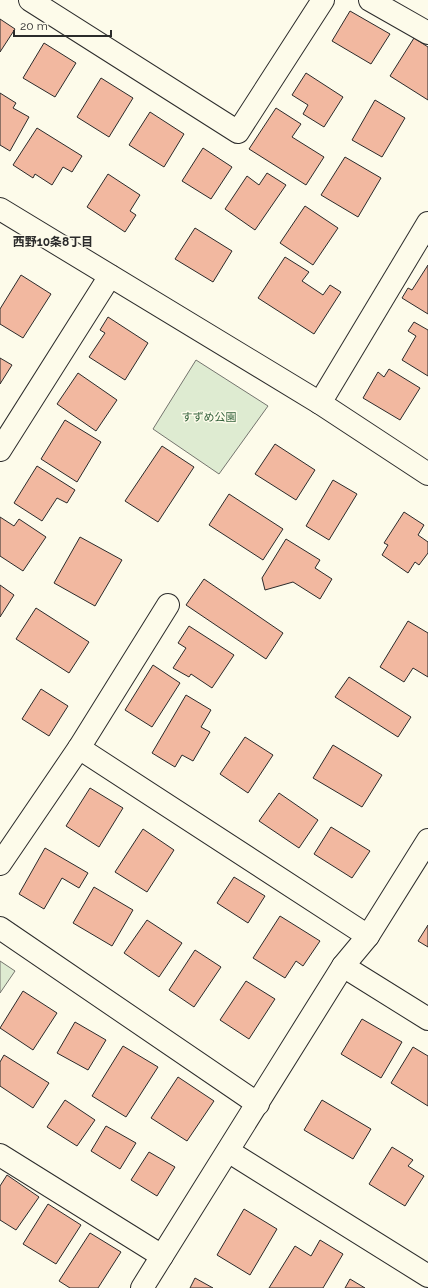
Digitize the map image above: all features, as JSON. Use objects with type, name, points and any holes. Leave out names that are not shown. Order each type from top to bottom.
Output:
[{"type":"street","points":[[30,0],[238,132],[323,0]]},
{"type":"street","points":[[370,0],[428,33]]},
{"type":"street","points":[[0,209],[320,403],[428,474]]},
{"type":"street","points":[[320,403],[428,223]]},
{"type":"street","points":[[0,450],[110,276]]},
{"type":"street","points":[[0,864],[79,748],[168,605]]},
{"type":"street","points":[[79,748],[368,936]]},
{"type":"street","points":[[142,1288],[343,966],[368,936],[428,840]]},
{"type":"street","points":[[0,928],[258,1104]]},
{"type":"street","points":[[343,966],[428,1019]]},
{"type":"street","points":[[228,1151],[428,1276]]},
{"type":"street","points":[[0,1155],[162,1256]]},
{"type":"green space","name":"すずめ公園","points":[[196,360],[268,406],[219,474],[153,429]]},
{"type":"green space","points":[[0,961],[15,971],[0,993]]},
{"type":"building","points":[[350,11],[390,34],[371,64],[332,41]]},
{"type":"building","points":[[0,19],[15,29],[0,52]]},
{"type":"building","points":[[414,38],[428,47],[428,100],[390,76]]},
{"type":"building","points":[[44,43],[76,63],[55,97],[23,78]]},
{"type":"building","points":[[306,73],[343,97],[324,127],[303,114],[308,105],[292,95]]},
{"type":"building","points":[[101,78],[133,98],[109,137],[77,117]]},
{"type":"building","points":[[0,93],[16,103],[13,108],[29,117],[10,151],[0,145]]},
{"type":"building","points":[[375,100],[405,118],[382,157],[352,140]]},
{"type":"building","points":[[276,108],[301,124],[292,137],[324,157],[306,185],[249,149]]},
{"type":"building","points":[[150,112],[184,134],[164,167],[129,145]]},
{"type":"building","points":[[37,128],[82,156],[72,172],[63,167],[52,185],[35,174],[33,178],[13,165]]},
{"type":"building","points":[[203,148],[232,167],[211,199],[182,181]]},
{"type":"building","points":[[345,157],[381,178],[358,217],[321,195]]},
{"type":"building","points":[[267,173],[286,185],[255,230],[225,209],[247,176],[259,185]]},
{"type":"building","points":[[108,174],[140,195],[130,211],[136,215],[125,232],[87,207]]},
{"type":"building","points":[[305,206],[338,228],[313,265],[280,243]]},
{"type":"building","points":[[195,228],[232,251],[213,282],[175,259]]},
{"type":"building","points":[[285,257],[309,272],[302,281],[323,295],[330,285],[341,292],[314,334],[258,298]]},
{"type":"building","points":[[428,265],[428,314],[402,298],[408,288],[412,290]]},
{"type":"building","points":[[21,275],[51,294],[23,338],[0,324],[0,309]]},
{"type":"building","points":[[108,317],[148,343],[125,380],[89,357],[105,333],[100,330]]},
{"type":"building","points":[[414,322],[428,330],[428,376],[402,360],[416,336],[408,331]]},
{"type":"building","points":[[0,358],[12,365],[0,384]]},
{"type":"building","points":[[389,369],[420,388],[400,420],[363,398],[378,372],[384,377]]},
{"type":"building","points":[[78,373],[117,400],[96,431],[57,404]]},
{"type":"building","points":[[65,420],[101,442],[77,482],[41,459]]},
{"type":"building","points":[[275,444],[315,470],[296,500],[255,474]]},
{"type":"building","points":[[162,446],[194,467],[158,522],[125,501]]},
{"type":"building","points":[[37,466],[75,490],[67,503],[57,498],[42,521],[14,503]]},
{"type":"building","points":[[333,480],[357,494],[329,540],[306,526]]},
{"type":"building","points":[[229,494],[283,529],[263,560],[209,525]]},
{"type":"building","points":[[404,512],[424,525],[418,535],[428,542],[428,553],[419,565],[415,562],[408,573],[382,555],[388,545],[384,543]]},
{"type":"building","points":[[0,517],[14,526],[19,519],[46,537],[23,571],[0,556]]},
{"type":"building","points":[[80,537],[122,560],[95,606],[54,583]]},
{"type":"building","points":[[286,539],[320,560],[315,568],[332,579],[320,599],[293,582],[265,590],[262,578]]},
{"type":"building","points":[[204,579],[283,633],[266,659],[186,605]]},
{"type":"building","points":[[0,585],[14,595],[0,617]]},
{"type":"building","points":[[36,608],[89,642],[69,673],[16,639]]},
{"type":"building","points":[[408,621],[428,633],[428,677],[413,668],[404,682],[380,667]]},
{"type":"building","points":[[189,626],[234,655],[212,688],[191,674],[189,677],[173,668],[186,648],[178,643]]},
{"type":"building","points":[[153,665],[180,683],[152,727],[125,710]]},
{"type":"building","points":[[349,677],[411,717],[398,737],[335,697]]},
{"type":"building","points":[[41,689],[68,706],[49,736],[22,719]]},
{"type":"building","points":[[186,695],[211,710],[201,727],[210,732],[193,761],[182,755],[175,767],[152,753]]},
{"type":"building","points":[[245,737],[273,755],[248,793],[220,774]]},
{"type":"building","points":[[333,745],[382,775],[362,807],[313,778]]},
{"type":"building","points":[[90,788],[123,808],[99,847],[66,826]]},
{"type":"building","points":[[279,793],[318,820],[299,848],[259,821]]},
{"type":"building","points":[[331,827],[370,851],[352,878],[314,854]]},
{"type":"building","points":[[143,829],[174,850],[147,892],[115,872]]},
{"type":"building","points":[[45,848],[88,873],[79,888],[62,878],[44,909],[19,894]]},
{"type":"building","points":[[234,877],[265,896],[248,923],[217,903]]},
{"type":"building","points":[[94,887],[133,910],[112,946],[73,923]]},
{"type":"building","points":[[280,916],[320,941],[303,966],[296,961],[285,978],[253,958]]},
{"type":"building","points":[[147,920],[182,943],[159,977],[124,953]]},
{"type":"building","points":[[428,925],[428,947],[418,941]]},
{"type":"building","points":[[195,950],[221,967],[194,1007],[169,990]]},
{"type":"building","points":[[246,981],[275,999],[249,1039],[220,1020]]},
{"type":"building","points":[[23,991],[57,1013],[33,1050],[0,1028]]},
{"type":"building","points":[[362,1019],[402,1042],[381,1078],[341,1054]]},
{"type":"building","points":[[75,1022],[106,1040],[88,1070],[57,1053]]},
{"type":"building","points":[[123,1046],[158,1067],[126,1117],[92,1096]]},
{"type":"building","points":[[413,1047],[428,1056],[428,1106],[391,1083]]},
{"type":"building","points":[[4,1055],[49,1083],[33,1108],[0,1086],[0,1062]]},
{"type":"building","points":[[178,1077],[214,1101],[187,1141],[151,1118]]},
{"type":"building","points":[[65,1100],[95,1120],[77,1146],[47,1127]]},
{"type":"building","points":[[322,1100],[371,1129],[353,1159],[304,1130]]},
{"type":"building","points":[[106,1126],[136,1143],[120,1169],[91,1151]]},
{"type":"building","points":[[392,1147],[413,1160],[408,1166],[424,1176],[405,1206],[369,1184]]},
{"type":"building","points":[[149,1152],[175,1167],[157,1196],[131,1180]]},
{"type":"building","points":[[7,1175],[39,1197],[16,1230],[0,1220],[0,1186]]},
{"type":"building","points":[[48,1204],[81,1225],[56,1264],[23,1244]]},
{"type":"building","points":[[244,1209],[277,1229],[250,1275],[217,1255]]},
{"type":"building","points":[[90,1233],[121,1252],[98,1288],[70,1288],[59,1281]]},
{"type":"building","points":[[320,1240],[343,1254],[323,1288],[269,1288],[295,1246],[311,1256]]},
{"type":"building","points":[[195,1278],[213,1288],[190,1288]]},
{"type":"building","points":[[350,1279],[365,1288],[345,1288]]},
{"type":"district","name":"西野10条8丁目","points":[[53,242]]}]
